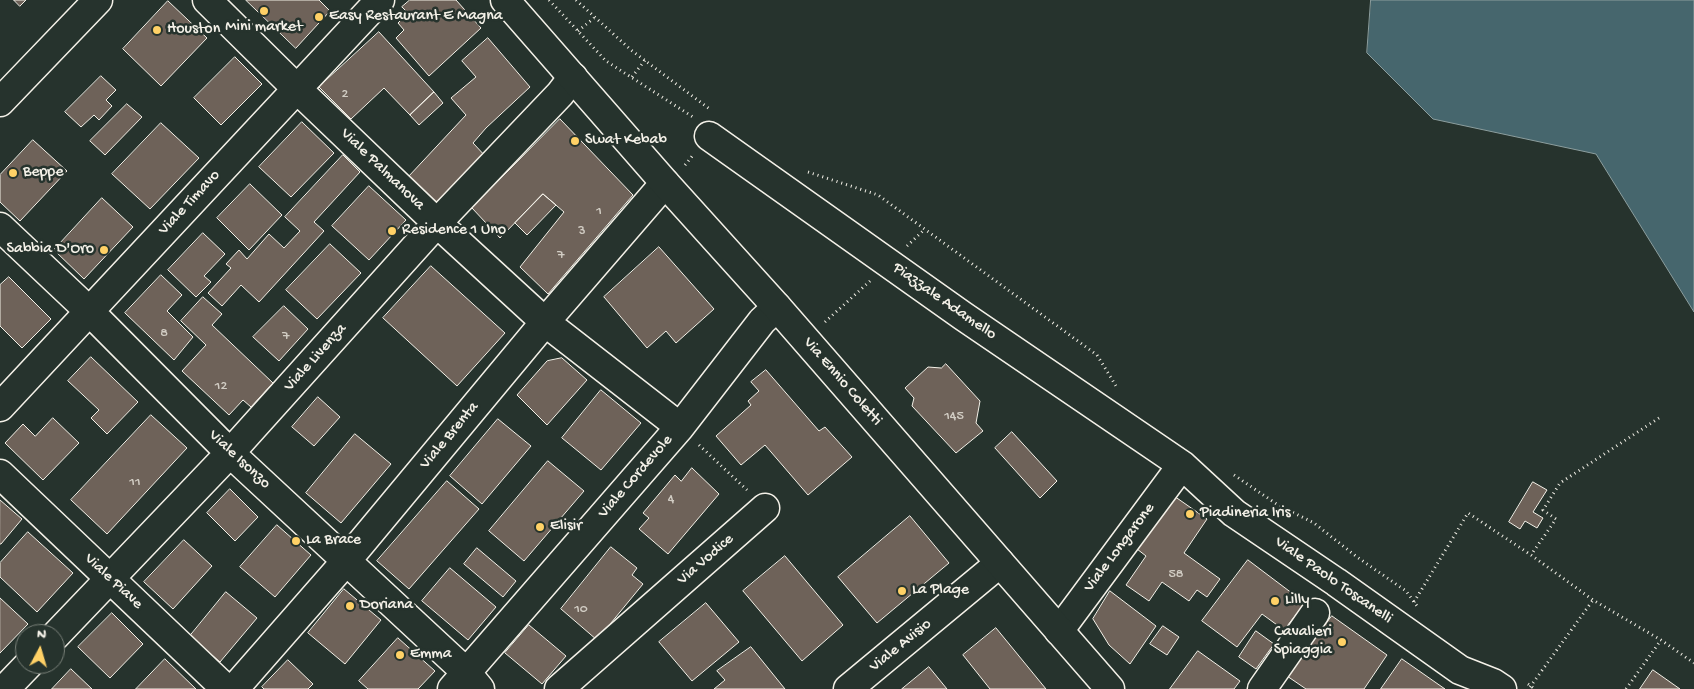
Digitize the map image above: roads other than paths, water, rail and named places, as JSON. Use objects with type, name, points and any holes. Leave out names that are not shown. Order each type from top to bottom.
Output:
[{"type":"street","points":[[0,102],[98,0]]},
{"type":"street","name":"Viale Palmanova","points":[[207,0],[297,89],[545,322],[680,427]]},
{"type":"street","name":"Viale Timavo","points":[[0,407],[380,0]]},
{"type":"street","points":[[505,0],[573,77]]},
{"type":"street","name":"Via Ennio Coletti","points":[[573,77],[665,183],[777,307],[1110,689]]},
{"type":"street","name":"Viale Livenza","points":[[65,625],[230,452],[438,223],[560,94],[573,77]]},
{"type":"street","name":"Piazzale Adamello","points":[[711,124],[971,321],[1182,465]]},
{"type":"street","name":"Viale Brenta","points":[[234,689],[347,560],[545,322],[665,183]]},
{"type":"street","name":"Viale Isonzo","points":[[0,227],[89,311],[230,452],[347,560],[466,683]]},
{"type":"street","name":"Viale Cordevole","points":[[466,683],[680,427],[762,321],[777,307]]},
{"type":"street","name":"Viale Longarone","points":[[1059,630],[1182,465]]},
{"type":"street","name":"Viale Paolo Toscanelli","points":[[1182,465],[1234,513],[1336,582],[1460,670],[1502,686]]},
{"type":"street","name":"Viale Piave","points":[[0,474],[226,689]]},
{"type":"street","name":"Via Vodice","points":[[559,689],[765,508]]},
{"type":"street","name":"Viale Avisio","points":[[848,689],[1000,563]]},
{"type":"street","points":[[1262,689],[1315,613]]},
{"type":"street","points":[[5,689],[19,674]]},
{"type":"water","points":[[1371,0],[1694,0],[1694,312],[1596,154],[1433,119],[1367,53]]},
{"type":"place","name":"Mini market","points":[[264,11]]},
{"type":"place","name":"Easy Restaurant E Magna","points":[[319,17]]},
{"type":"place","name":"Houston","points":[[157,30]]},
{"type":"place","name":"Swat Kebab","points":[[575,141]]},
{"type":"place","name":"Beppe","points":[[13,173]]},
{"type":"place","name":"Residence 1 Uno","points":[[392,231]]},
{"type":"place","name":"Sabbia D'Oro","points":[[104,250]]},
{"type":"place","name":"Piadineria Iris","points":[[1190,514]]},
{"type":"place","name":"Elisir","points":[[540,527]]},
{"type":"place","name":"La Brace","points":[[296,541]]},
{"type":"place","name":"La Plage","points":[[902,591]]},
{"type":"place","name":"Lilly","points":[[1275,601]]},
{"type":"place","name":"Doriana","points":[[350,606]]},
{"type":"place","name":"Cavalieri Spiaggia","points":[[1342,642]]},
{"type":"place","name":"Emma","points":[[400,655]]}]
